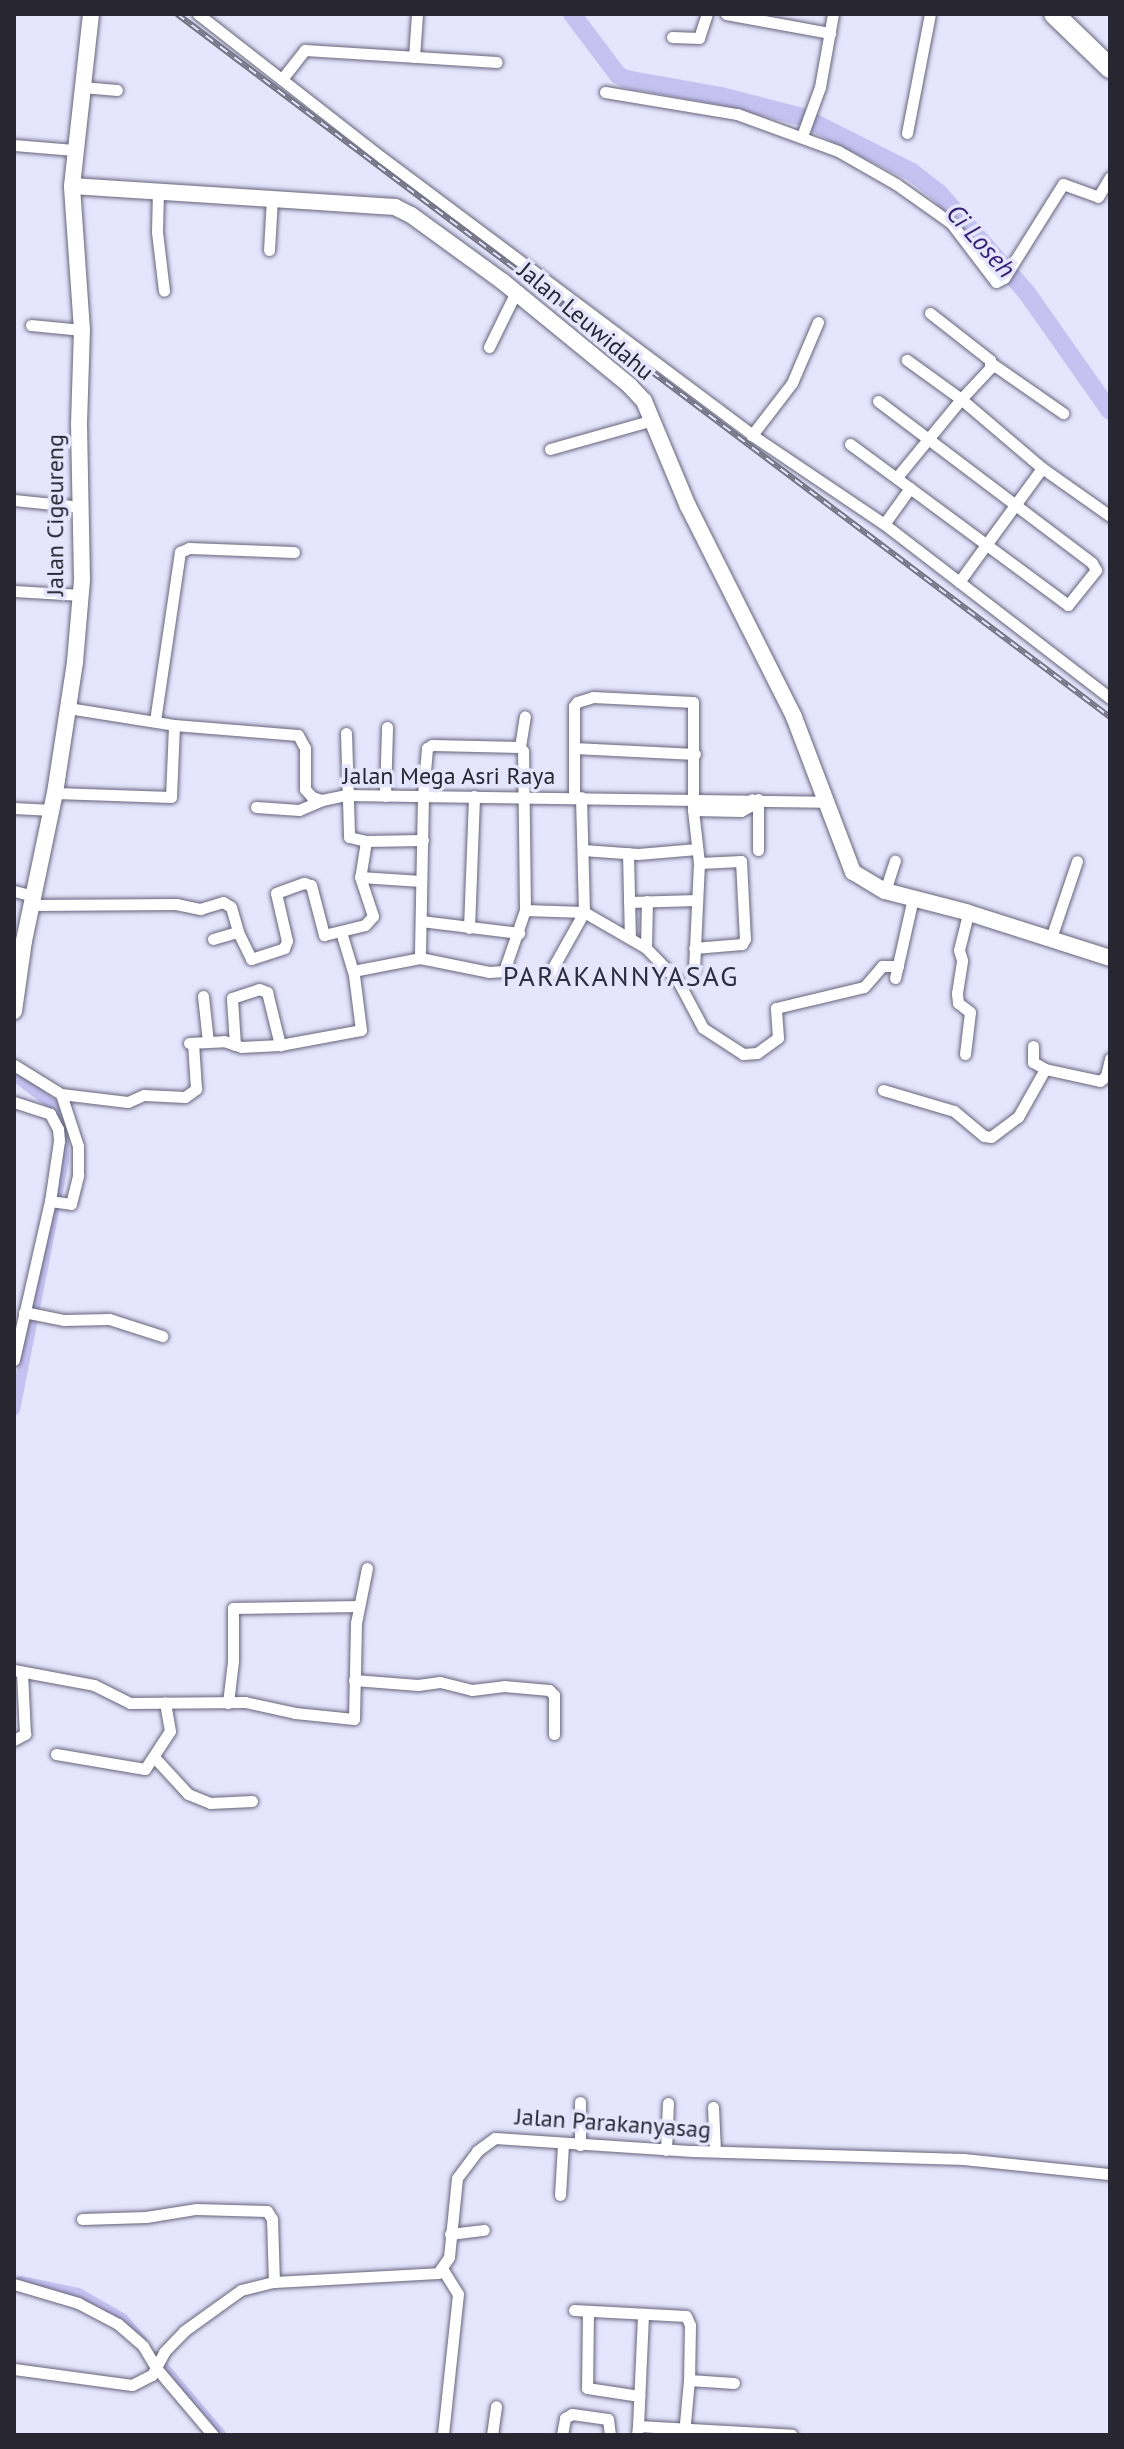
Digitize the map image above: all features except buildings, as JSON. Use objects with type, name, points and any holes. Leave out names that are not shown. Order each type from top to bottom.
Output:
[{"type":"highway","points":[[1054,14],[1110,68]]},
{"type":"street","name":"Jalan Cigeureng","points":[[14,1011],[19,940],[33,900],[54,802],[81,595],[79,424],[82,330],[72,186],[91,14]]},
{"type":"street","points":[[198,14],[752,435],[884,524],[1110,698]]},
{"type":"street","points":[[414,57],[417,14]]},
{"type":"street","points":[[672,37],[699,38],[707,14]]},
{"type":"street","points":[[726,14],[830,33]]},
{"type":"street","points":[[802,136],[820,87],[833,14]]},
{"type":"street","points":[[907,133],[930,14]]},
{"type":"street","points":[[282,79],[305,50],[497,62]]},
{"type":"street","points":[[82,87],[117,90]]},
{"type":"street","points":[[605,92],[737,114],[838,151],[896,184],[951,223],[994,281],[1004,278],[1063,184],[1098,197],[1110,177]]},
{"type":"street","points":[[14,145],[74,150]]},
{"type":"street","name":"Jalan Leuwidahu","points":[[72,186],[272,198],[403,210],[516,292],[629,385],[653,420],[688,506],[794,717],[823,802],[834,818],[846,852],[861,880],[885,891]]},
{"type":"street","points":[[158,191],[157,232],[164,291]]},
{"type":"street","points":[[269,250],[272,198]]},
{"type":"street","points":[[489,347],[516,292]]},
{"type":"street","points":[[930,313],[984,353],[991,363],[1063,413]]},
{"type":"street","points":[[752,435],[792,383],[818,322]]},
{"type":"street","points":[[31,325],[82,330]]},
{"type":"street","points":[[907,360],[961,399],[1042,468],[1110,516]]},
{"type":"street","points":[[897,477],[991,363]]},
{"type":"street","points":[[850,444],[1068,605],[1096,570],[1092,563],[878,401]]},
{"type":"street","points":[[550,449],[653,420]]},
{"type":"street","points":[[959,582],[1042,468]]},
{"type":"street","points":[[884,524],[910,488]]},
{"type":"street","points":[[14,500],[82,507]]},
{"type":"street","points":[[155,721],[180,552],[189,548],[294,552]]},
{"type":"street","points":[[14,591],[81,595]]},
{"type":"street","points":[[547,978],[584,912],[583,850],[574,748],[574,706],[584,698],[690,701],[695,707],[694,804],[699,863],[694,969]]},
{"type":"street","name":"Jalan Mega Asri Raya","points":[[68,708],[174,725],[298,735],[305,748],[304,785],[308,794],[322,800],[346,795],[578,797],[694,804],[755,799],[823,802]]},
{"type":"street","points":[[353,971],[420,958],[498,974],[508,964],[525,910],[520,747],[525,716]]},
{"type":"street","points":[[14,808],[54,802],[171,797],[174,725]]},
{"type":"street","points":[[385,796],[387,727]]},
{"type":"street","points":[[346,733],[348,835],[366,841],[423,840]]},
{"type":"street","points":[[420,958],[427,748],[432,745],[520,747]]},
{"type":"street","points":[[574,748],[695,754]]},
{"type":"street","points":[[469,928],[474,796]]},
{"type":"street","points":[[755,799],[758,850]]},
{"type":"street","points":[[256,807],[299,810],[322,800]]},
{"type":"street","points":[[14,891],[33,900],[176,904],[200,909],[223,902],[231,907],[238,932],[251,959],[285,947],[287,941],[276,893],[307,883],[311,885],[322,933],[341,932],[365,925],[373,919],[360,877],[366,841]]},
{"type":"street","points":[[583,850],[628,853],[697,849]]},
{"type":"street","points":[[628,853],[630,938]]},
{"type":"street","points":[[694,948],[742,944],[745,939],[741,861],[699,863]]},
{"type":"street","points":[[895,861],[885,891],[968,913],[1110,958]]},
{"type":"street","points":[[1051,938],[1077,861]]},
{"type":"street","points":[[360,877],[421,881]]},
{"type":"street","points":[[525,910],[584,912],[646,948],[678,981],[703,1028],[743,1054],[757,1053],[778,1038],[776,1008],[864,987],[882,966],[896,972],[913,898]]},
{"type":"street","points":[[629,902],[697,900]]},
{"type":"street","points":[[646,948],[647,901]]},
{"type":"street","points":[[965,1054],[970,1012],[958,1003],[957,993],[962,960],[959,950],[968,913]]},
{"type":"street","points":[[421,921],[519,933]]},
{"type":"street","points":[[213,939],[238,932]]},
{"type":"street","points":[[14,1065],[61,1094],[128,1102],[144,1095],[185,1097],[196,1089],[191,1043],[280,1045],[361,1030],[353,971],[341,932]]},
{"type":"street","points":[[235,1045],[232,998],[259,989],[267,992],[280,1045]]},
{"type":"street","points":[[203,996],[208,1042]]},
{"type":"street","points":[[1033,1046],[1033,1062],[1045,1069],[1100,1081],[1106,1076],[1110,1058]]},
{"type":"street","points":[[883,1090],[954,1111],[984,1136],[991,1137],[1018,1117],[1045,1069]]},
{"type":"street","points":[[52,1201],[66,1205],[72,1203],[78,1175],[78,1146],[61,1094]]},
{"type":"street","points":[[14,1102],[50,1114],[58,1129],[52,1201],[32,1313],[14,1360]]},
{"type":"street","points":[[32,1313],[64,1320],[109,1319],[162,1336]]},
{"type":"street","points":[[14,1740],[25,1734],[18,1671],[94,1685],[130,1703],[265,1704],[295,1713],[354,1719],[359,1606],[367,1568]]},
{"type":"street","points":[[228,1703],[233,1661],[233,1608],[359,1606]]},
{"type":"street","points":[[354,1680],[418,1685],[440,1682],[475,1690],[504,1686],[549,1690],[554,1695],[554,1734]]},
{"type":"street","points":[[56,1754],[137,1769],[148,1767],[170,1731],[165,1702]]},
{"type":"street","points":[[154,1757],[188,1794],[210,1803],[252,1801]]},
{"type":"street","points":[[580,2102],[580,2145]]},
{"type":"street","points":[[666,2150],[668,2103]]},
{"type":"street","points":[[713,2107],[715,2151]]},
{"type":"street","name":"Jalan Parakanyasag","points":[[443,2270],[449,2257],[457,2178],[487,2141],[517,2137],[563,2144],[666,2150],[964,2159],[1110,2174]]},
{"type":"street","points":[[560,2195],[563,2144]]},
{"type":"street","points":[[82,2219],[146,2217],[196,2209],[267,2211],[272,2219],[274,2282]]},
{"type":"street","points":[[450,2234],[484,2230]]},
{"type":"street","points":[[14,2369],[132,2385],[149,2378],[164,2352],[184,2331],[227,2297],[241,2290],[274,2282],[417,2275],[443,2270],[458,2294],[443,2435]]},
{"type":"street","points":[[14,2284],[42,2290],[99,2311],[134,2337],[213,2435]]},
{"type":"street","points":[[574,2310],[686,2316],[689,2320],[689,2380],[684,2432]]},
{"type":"street","points":[[588,2311],[587,2388],[639,2396]]},
{"type":"street","points":[[643,2314],[638,2430],[792,2435]]},
{"type":"street","points":[[689,2380],[734,2383]]},
{"type":"street","points":[[492,2435],[496,2406]]},
{"type":"street","points":[[562,2435],[565,2418],[572,2414],[608,2419],[610,2435]]},
{"type":"waterway","name":"Ci Loseh","points":[[572,14],[618,75],[626,79],[721,96],[806,118]]},
{"type":"waterway","name":"Ci Loseh","points":[[809,120],[912,172],[938,192],[1027,293],[1110,411]]},
{"type":"waterway","points":[[14,1075],[62,1112],[63,1160],[14,1409]]},
{"type":"waterway","points":[[20,2281],[78,2293],[122,2318],[141,2340]]},
{"type":"waterway","points":[[154,2356],[221,2435]]},
{"type":"railway","points":[[177,14],[1110,717]]},
{"type":"district","name":"PARAKANNYASAG","points":[[621,976]]}]
